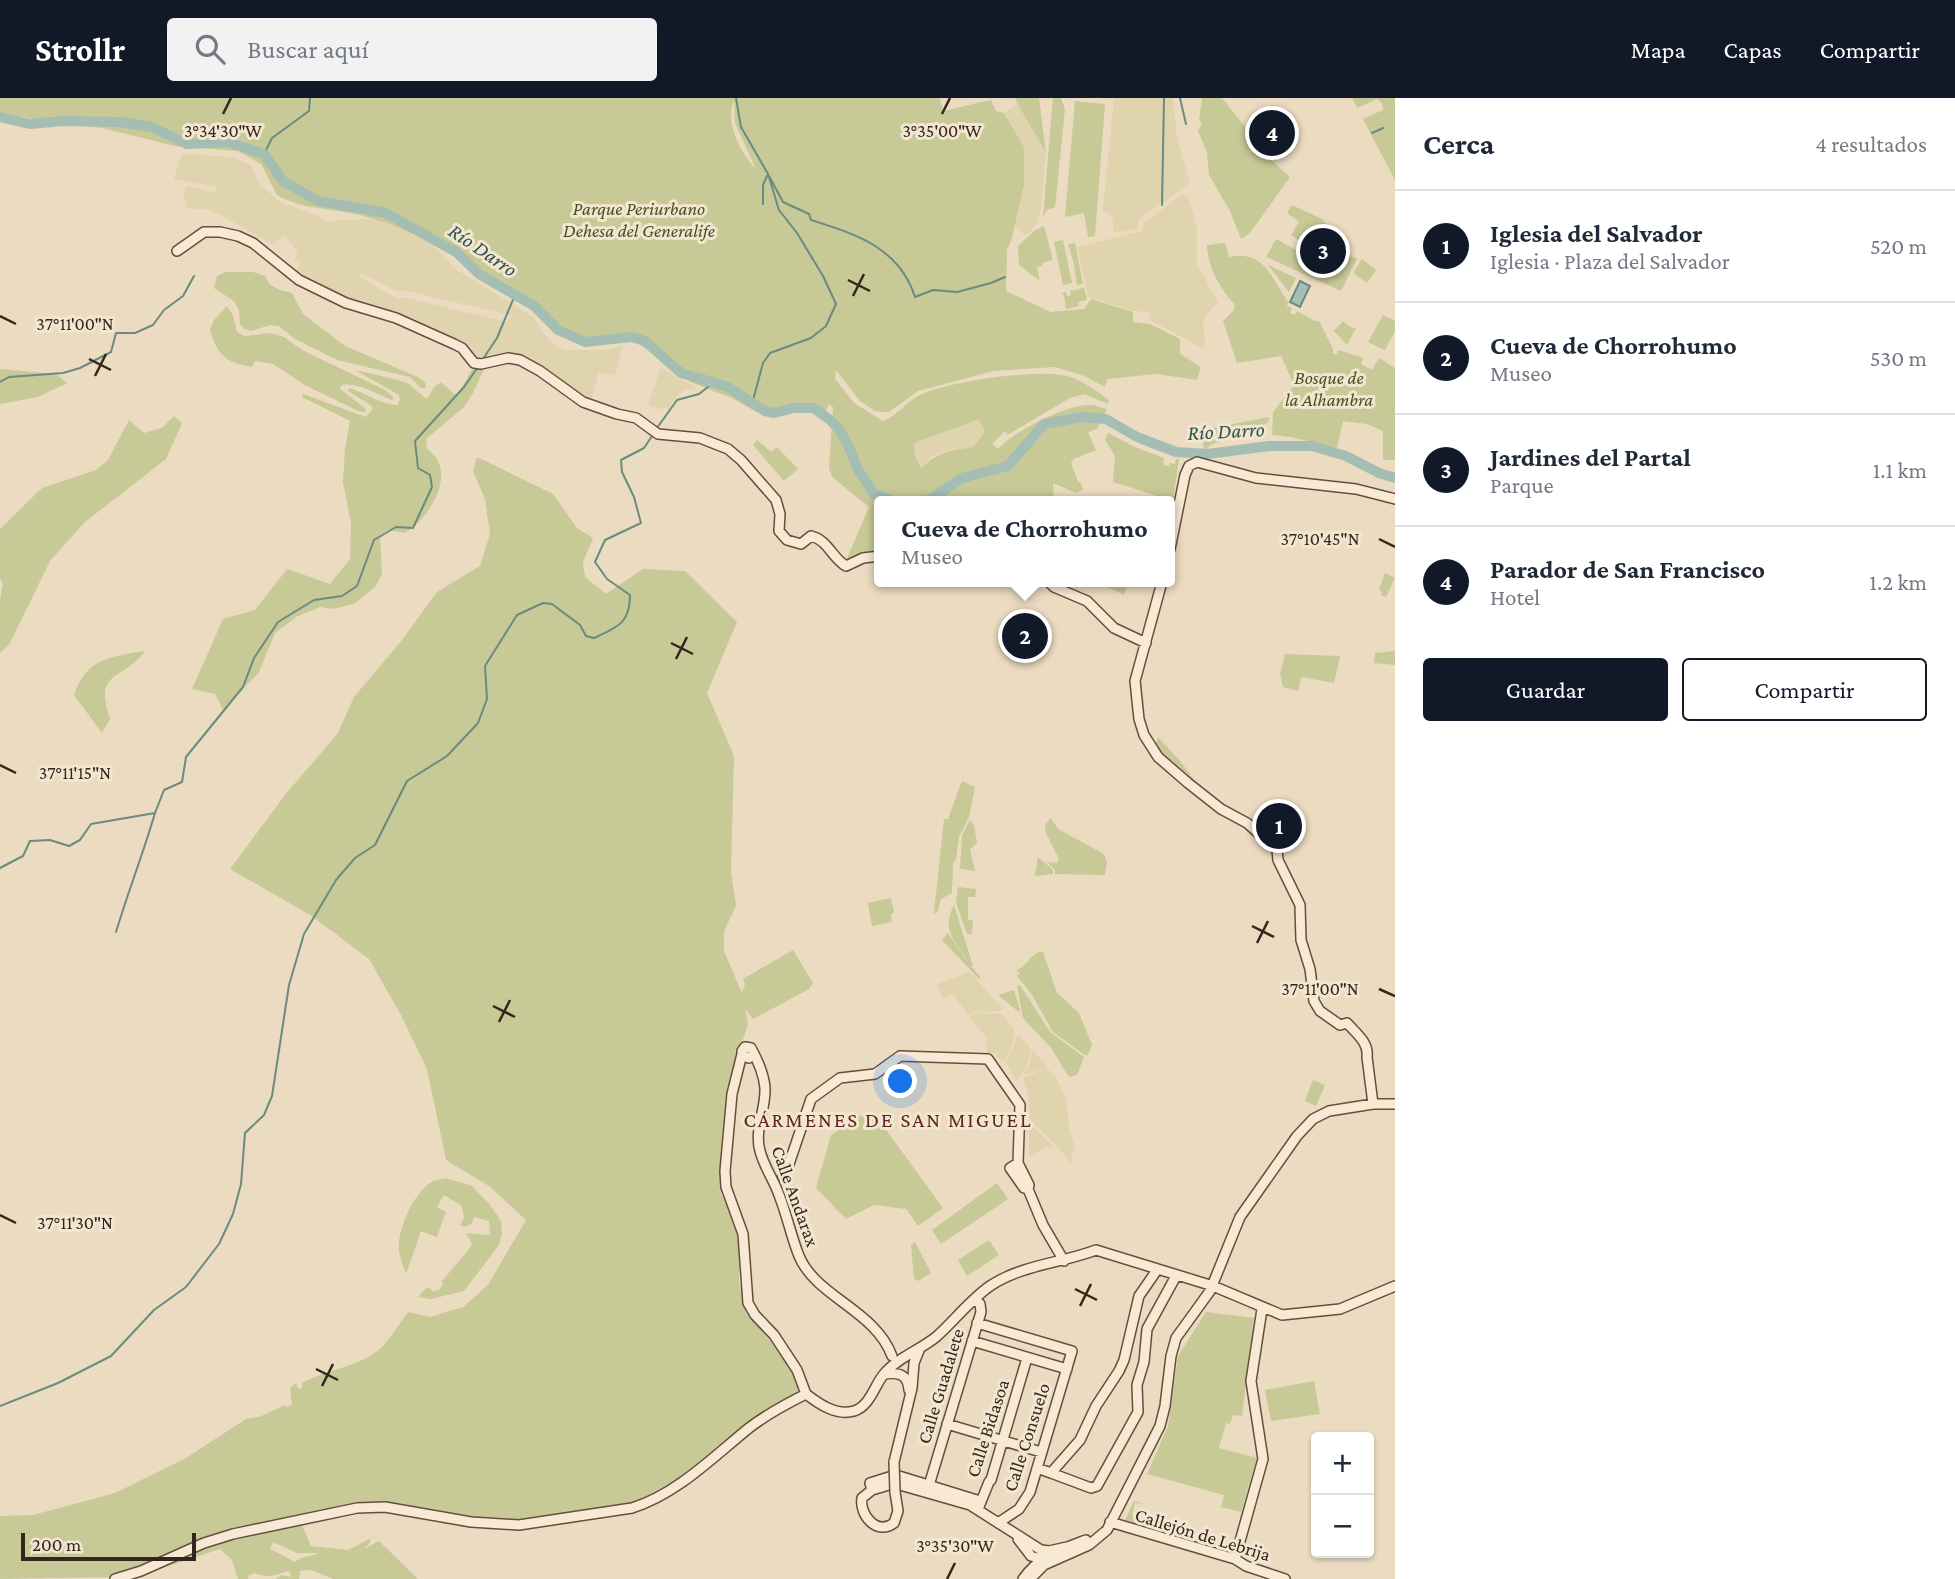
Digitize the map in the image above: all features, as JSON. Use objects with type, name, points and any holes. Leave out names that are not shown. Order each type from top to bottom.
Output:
[{"type":"street","points":[[177,251],[204,232],[238,236],[253,243],[299,280],[346,303],[396,318],[462,348],[466,355],[477,363],[508,358],[520,360],[583,402],[636,418],[658,433],[700,439],[733,452],[776,500],[780,514],[779,531],[787,540],[801,544],[815,536],[846,566],[863,558],[874,557]]},
{"type":"street","points":[[1175,526],[1187,470],[1192,464],[1204,463],[1256,478],[1366,491],[1395,499]]},
{"type":"street","points":[[1054,587],[1087,601],[1114,628],[1146,643]]},
{"type":"street","points":[[1161,587],[1135,681],[1140,726],[1153,751],[1188,783],[1247,823],[1273,845],[1300,905],[1301,940],[1310,969],[1314,1001],[1320,1011],[1340,1025],[1347,1023],[1363,1041],[1368,1051],[1366,1054],[1373,1104]]},
{"type":"street","name":"Calle Andarax","points":[[806,1394],[797,1370],[774,1335],[755,1315],[746,1295],[743,1234],[728,1195],[725,1179],[732,1094],[738,1066],[748,1056],[758,1064],[765,1087],[758,1142],[760,1151],[777,1189],[803,1264],[870,1323],[902,1363]]},
{"type":"street","points":[[777,1189],[784,1183],[783,1177],[811,1099],[840,1078],[875,1074],[900,1056],[985,1058],[1020,1105],[1014,1166],[1064,1261]]},
{"type":"street","points":[[1026,1579],[1109,1524],[1160,1426],[1174,1344],[1213,1286],[1240,1217],[1303,1129],[1312,1119],[1329,1111],[1373,1104],[1395,1104]]},
{"type":"street","points":[[772,1178],[783,1177]]},
{"type":"street","points":[[115,1579],[233,1534],[357,1508],[385,1507],[440,1517],[519,1525],[632,1508],[647,1503],[698,1471],[764,1417],[806,1394],[825,1407],[841,1412],[852,1411],[865,1404],[884,1374],[935,1338],[991,1286],[1008,1277],[1100,1250],[1213,1286],[1262,1309],[1282,1315],[1348,1307],[1395,1286]]},
{"type":"street","points":[[1051,1473],[1080,1440],[1096,1406],[1119,1371],[1139,1296],[1157,1270]]},
{"type":"street","points":[[1037,1468],[1091,1488],[1097,1486],[1138,1412],[1137,1385],[1144,1362],[1147,1329],[1176,1276]]},
{"type":"street","name":"Calle Guadalete","points":[[928,1488],[981,1308],[975,1299]]},
{"type":"street","points":[[1235,1559],[1263,1459],[1251,1381],[1262,1309]]},
{"type":"street","name":"Calle Consuelo","points":[[977,1323],[1072,1351],[1025,1502],[1002,1526]]},
{"type":"street","points":[[972,1341],[1066,1369]]},
{"type":"street","name":"Calle Bidasoa","points":[[979,1505],[991,1480],[1027,1358]]},
{"type":"street","points":[[902,1363],[910,1394],[894,1461],[894,1483],[898,1511],[891,1526],[881,1527],[868,1520],[861,1505],[862,1497],[871,1486],[894,1483],[928,1488],[979,1505],[1039,1561]]},
{"type":"street","points":[[947,1424],[1041,1452]]},
{"type":"street","name":"Callejón de Lebrija","points":[[1109,1524],[1235,1559],[1246,1566],[1286,1579]]},
{"type":"street","points":[[1002,1526],[1045,1550],[1070,1549]]},
{"type":"street","points":[[1002,1526],[1024,1551],[1027,1558],[1026,1579]]},
{"type":"street","points":[[1024,1539],[1035,1551],[1039,1561]]},
{"type":"street","points":[[1026,1579],[1039,1561],[1070,1549]]},
{"type":"shaded area","points":[[1114,98],[1173,98],[1177,138],[1190,182],[1161,206],[1161,202],[1138,220],[1138,229],[1113,233],[1113,219],[1109,213],[1103,211]]},
{"type":"shaded area","points":[[1017,103],[1046,153],[1041,209],[1036,225],[1026,236],[1014,227],[1024,186],[1024,147],[1004,113]]},
{"type":"shaded area","points":[[182,154],[233,157],[252,166],[259,184],[281,202],[329,223],[339,220],[384,219],[408,228],[431,243],[457,270],[533,317],[547,338],[558,347],[566,350],[606,350],[623,345],[615,376],[599,372],[591,401],[581,397],[552,374],[525,358],[507,352],[482,360],[476,359],[468,346],[401,314],[345,299],[297,271],[300,262],[295,260],[298,253],[284,235],[273,245],[207,209],[189,209],[184,196],[186,186],[215,192],[216,187],[174,179]],"holes":[[[355,272],[397,292],[407,291],[513,316],[506,322],[408,298],[397,298]]]},
{"type":"shaded area","points":[[1182,194],[1188,197],[1197,226],[1197,264],[1218,303],[1206,315],[1203,324],[1205,346],[1202,348],[1150,320],[1149,312],[1134,311],[1088,297],[1077,247],[1143,231],[1143,224]]},
{"type":"shaded area","points":[[1300,281],[1310,286],[1300,307],[1290,302]]},
{"type":"shaded area","points":[[661,368],[697,389],[685,390],[675,398],[668,409],[662,407],[660,410],[648,405]]},
{"type":"shaded area","points":[[979,418],[985,432],[973,448],[943,452],[931,457],[922,468],[915,455],[914,443]]},
{"type":"shaded area","points":[[970,972],[1002,1008],[1000,1011],[975,1012],[968,1015],[953,994],[943,998],[937,984]]},
{"type":"shaded area","points":[[976,1013],[1002,1014],[1014,1029],[1013,1042],[1005,1060],[1000,1060],[995,1053],[987,1053],[986,1037],[969,1016]]},
{"type":"shaded area","points":[[1018,1034],[1030,1047],[1031,1052],[1025,1069],[1016,1081],[1006,1062],[1012,1049],[1015,1056],[1013,1046]]},
{"type":"shaded area","points":[[1032,1050],[1048,1067],[1023,1075],[1029,1066]]},
{"type":"shaded area","points":[[1046,1068],[1055,1075],[1066,1098],[1069,1128],[1076,1149],[1072,1153],[1073,1163],[1070,1163],[1058,1147],[1030,1120],[1028,1094],[1023,1078]]},
{"type":"shaded area","points":[[1029,1123],[1053,1147],[1044,1148],[1029,1157]]},
{"type":"green space","name":"Parque Periurbano Dehesa del Generalife","points":[[0,98],[940,98],[943,111],[991,100],[996,111],[1004,113],[1024,147],[1024,186],[1007,250],[1006,291],[1051,312],[1084,309],[1091,299],[1133,312],[1133,322],[1150,324],[1180,339],[1180,354],[1201,367],[1197,380],[1156,374],[1107,379],[1105,387],[1084,376],[1055,367],[993,371],[918,391],[889,412],[875,411],[860,401],[836,370],[835,379],[854,403],[883,421],[913,399],[931,391],[969,381],[1014,375],[1067,376],[1084,383],[1109,400],[1108,404],[1084,394],[1070,398],[1007,435],[1005,431],[992,444],[998,449],[1028,427],[1069,409],[1091,405],[1107,409],[1097,429],[1088,432],[1096,450],[1074,459],[1071,463],[1083,489],[1076,493],[1053,483],[1054,496],[874,496],[874,555],[845,563],[869,507],[832,477],[829,468],[833,407],[829,404],[824,416],[804,410],[756,412],[732,398],[690,382],[638,343],[627,339],[585,341],[574,337],[436,244],[390,224],[357,214],[305,206],[284,199],[277,195],[261,164],[238,151],[175,146],[102,128],[0,113]],"holes":[[[734,100],[735,123],[756,169],[735,136],[731,118]],[[979,419],[985,432],[973,447],[939,455],[921,468],[915,455],[914,443]]]},
{"type":"green space","points":[[1015,98],[1039,98],[1046,153],[1017,103]]},
{"type":"green space","points":[[1053,98],[1061,98],[1065,109],[1055,207],[1047,210],[1043,217]]},
{"type":"green space","points":[[1202,98],[1222,98],[1254,138],[1263,146],[1267,141],[1279,151],[1271,160],[1290,177],[1250,233],[1241,239],[1230,211],[1209,175],[1207,152],[1198,131],[1202,123],[1199,119]]},
{"type":"green space","points":[[1352,98],[1395,98],[1395,180],[1363,119],[1383,110],[1382,104],[1378,99],[1357,108]]},
{"type":"green space","points":[[1075,101],[1105,104],[1095,236],[1088,237],[1084,213],[1065,217]]},
{"type":"green space","points":[[1292,205],[1324,220],[1323,222],[1341,232],[1333,247],[1357,259],[1341,291],[1266,257],[1276,239],[1303,254],[1308,246],[1291,235],[1299,222],[1287,213]]},
{"type":"green space","points":[[1044,226],[1053,260],[1037,267],[1040,281],[1019,265],[1018,246],[1034,231]]},
{"type":"green space","points":[[1063,240],[1072,283],[1063,285],[1054,242]]},
{"type":"green space","points":[[1075,243],[1083,284],[1077,285],[1068,244]]},
{"type":"green space","name":"Bosque de la Alhambra","points":[[1225,243],[1229,257],[1251,258],[1266,268],[1288,302],[1287,306],[1292,308],[1290,313],[1295,315],[1297,311],[1319,321],[1333,354],[1337,354],[1338,350],[1364,358],[1361,364],[1372,370],[1379,358],[1395,368],[1395,460],[1383,460],[1383,431],[1367,424],[1343,421],[1337,448],[1272,435],[1273,412],[1294,385],[1281,356],[1237,363],[1223,321],[1234,310],[1235,305],[1216,277],[1209,261],[1207,245]]},
{"type":"green space","points":[[1362,259],[1376,270],[1367,283],[1353,273]]},
{"type":"green space","points":[[1268,265],[1296,278],[1289,292]]},
{"type":"green space","points":[[226,272],[253,272],[265,276],[269,284],[292,293],[303,314],[345,346],[418,377],[425,382],[426,388],[421,388],[410,377],[337,360],[295,339],[279,326],[270,325],[251,331],[244,329],[234,301],[214,288],[217,276]]},
{"type":"green space","points":[[1084,288],[1087,300],[1078,302],[1079,306],[1066,309],[1064,295],[1061,293],[1066,292],[1067,296],[1071,295],[1070,291]]},
{"type":"green space","points":[[227,306],[233,315],[237,332],[244,336],[271,333],[284,337],[302,350],[387,391],[394,398],[392,400],[354,385],[341,385],[340,389],[366,409],[365,412],[358,411],[305,385],[273,364],[255,361],[252,367],[229,360],[216,346],[210,330],[214,320]]},
{"type":"green space","points":[[1383,315],[1395,321],[1395,331],[1385,350],[1368,342]]},
{"type":"green space","points":[[1343,321],[1356,328],[1347,345],[1334,331]]},
{"type":"green space","points":[[474,365],[485,367],[472,395],[464,407],[426,439],[427,449],[436,458],[441,469],[437,494],[423,517],[405,533],[388,530],[380,535],[382,574],[375,587],[355,603],[334,609],[320,607],[296,617],[275,633],[259,672],[223,710],[215,694],[192,689],[223,619],[255,610],[287,569],[330,584],[350,559],[351,523],[343,482],[350,421],[302,397],[303,394],[366,417],[372,406],[348,391],[349,388],[379,401],[397,405],[399,395],[355,370],[407,383],[427,399],[434,387],[441,382],[454,394],[459,393]]},
{"type":"green space","points":[[0,369],[56,374],[67,383],[38,397],[0,404]]},
{"type":"green space","points":[[174,416],[182,423],[166,459],[85,522],[50,561],[10,643],[0,653],[0,600],[3,584],[0,579],[0,529],[42,488],[96,470],[108,460],[129,420],[144,433],[162,428]]},
{"type":"green space","points":[[1269,417],[1269,421],[1253,432],[1217,442],[1204,451],[1202,430]]},
{"type":"green space","points":[[1108,433],[1164,458],[1163,465],[1175,464],[1176,459],[1179,459],[1174,496],[1157,496],[1113,482],[1115,456],[1105,440]]},
{"type":"green space","points":[[757,440],[771,452],[777,447],[798,469],[784,481],[753,445]]},
{"type":"green space","points":[[477,457],[553,494],[577,528],[593,538],[583,562],[585,577],[606,594],[643,569],[685,571],[737,622],[707,693],[734,756],[731,873],[736,906],[724,931],[724,951],[742,993],[745,984],[743,979],[793,950],[813,983],[809,989],[753,1019],[745,1009],[748,1024],[727,1089],[720,1166],[721,1194],[734,1219],[739,1240],[739,1281],[746,1313],[790,1367],[799,1385],[797,1393],[752,1420],[690,1472],[639,1500],[616,1506],[537,1518],[494,1520],[387,1503],[320,1511],[191,1546],[115,1577],[0,1579],[0,1516],[33,1515],[115,1493],[186,1458],[246,1419],[292,1405],[290,1388],[296,1383],[299,1389],[302,1388],[302,1383],[312,1378],[374,1354],[408,1312],[430,1317],[463,1307],[488,1285],[526,1220],[489,1186],[446,1160],[427,1069],[401,1015],[369,959],[312,916],[230,869],[285,795],[338,733],[354,697],[402,640],[437,592],[480,566],[490,534],[485,499],[473,471]]},
{"type":"green space","points":[[1385,573],[1395,578],[1386,597],[1381,595],[1379,590]]},
{"type":"green space","points":[[1107,587],[1126,587],[1124,595]]},
{"type":"green space","points":[[145,651],[108,684],[105,691],[110,719],[102,733],[74,695],[79,683],[93,666],[101,661]]},
{"type":"green space","points":[[1395,651],[1395,665],[1374,663],[1375,653]]},
{"type":"green space","points":[[1285,654],[1340,656],[1334,683],[1301,677],[1298,691],[1283,687],[1280,674]]},
{"type":"green space","points":[[1158,737],[1181,762],[1198,785],[1196,788],[1162,757],[1155,746]]},
{"type":"green space","points":[[962,781],[975,787],[969,817],[959,837],[953,864],[952,893],[941,899],[937,913],[934,913],[944,819],[948,819]]},
{"type":"green space","points":[[1051,818],[1058,829],[1104,854],[1107,862],[1105,875],[1055,874],[1055,870],[1047,862],[1057,863],[1059,859],[1045,831],[1046,823]]},
{"type":"green space","points":[[970,820],[974,825],[977,843],[970,849],[975,871],[960,869],[962,835]]},
{"type":"green space","points":[[1038,857],[1053,870],[1053,874],[1035,876]]},
{"type":"green space","points":[[958,887],[976,889],[975,897],[968,897],[968,920],[973,920],[972,934],[967,934],[956,903]]},
{"type":"green space","points":[[891,898],[894,913],[891,914],[892,922],[872,926],[868,903]]},
{"type":"green space","points":[[954,905],[971,966],[979,979],[942,940],[948,933],[969,964],[949,929]]},
{"type":"green space","points":[[1039,952],[1043,952],[1057,993],[1079,1013],[1092,1045],[1088,1055],[1053,1032],[1032,995],[1017,976],[1020,973],[1016,970]]},
{"type":"green space","points":[[1017,985],[1020,985],[1050,1032],[1084,1057],[1077,1075],[1070,1077],[1067,1074],[1051,1048],[1023,1018]]},
{"type":"green space","points":[[1014,990],[1020,1010],[1019,1012],[998,995]]},
{"type":"green space","points":[[1313,1080],[1325,1085],[1316,1106],[1305,1101]]},
{"type":"green space","points":[[859,1116],[876,1116],[943,1208],[918,1226],[906,1209],[874,1205],[846,1219],[816,1188],[831,1135]]},
{"type":"green space","points":[[446,1178],[472,1186],[501,1221],[502,1233],[499,1245],[464,1291],[431,1299],[418,1297],[427,1287],[433,1291],[439,1290],[443,1285],[442,1281],[472,1244],[466,1233],[490,1235],[489,1221],[474,1217],[471,1224],[465,1227],[460,1225],[464,1218],[462,1206],[444,1195],[437,1207],[446,1212],[437,1237],[421,1231],[406,1274],[399,1247],[404,1221],[424,1188],[432,1182]]},
{"type":"green space","points":[[997,1183],[1008,1199],[941,1244],[932,1230]]},
{"type":"green space","points":[[989,1240],[999,1255],[967,1276],[958,1260]]},
{"type":"green space","points":[[915,1242],[931,1273],[918,1281],[914,1279],[911,1245]]},
{"type":"green space","points":[[1206,1312],[1254,1318],[1242,1416],[1233,1415],[1230,1424],[1226,1423],[1219,1448],[1257,1458],[1241,1512],[1221,1507],[1224,1495],[1147,1474],[1168,1426],[1178,1356]]},
{"type":"green space","points":[[1314,1381],[1320,1414],[1271,1421],[1265,1390]]},
{"type":"green space","points":[[1134,1501],[1145,1504],[1135,1503],[1132,1515],[1154,1521],[1152,1530],[1124,1523]]},
{"type":"green space","points":[[298,1524],[302,1525],[311,1546],[348,1550],[371,1538],[364,1549],[379,1541],[418,1579],[333,1579],[311,1570],[300,1571],[299,1579],[276,1579],[282,1575],[292,1577],[289,1571],[269,1576],[255,1573],[249,1575],[248,1579],[238,1579],[232,1560],[220,1549],[130,1579],[215,1542]],"holes":[[[273,1542],[297,1553],[319,1553],[295,1562],[270,1549]]]},
{"type":"waterway","points":[[264,154],[272,138],[309,111],[310,98]]},
{"type":"waterway","points":[[736,98],[741,127],[768,174],[779,210],[797,233],[836,304],[826,326],[811,338],[770,353],[763,363],[752,404]]},
{"type":"waterway","points":[[1162,205],[1164,98]]},
{"type":"waterway","points":[[1180,98],[1186,124]]},
{"type":"waterway","name":"Río Darro","points":[[0,117],[30,124],[63,121],[120,122],[152,127],[187,144],[228,142],[264,154],[283,181],[318,201],[386,213],[456,252],[479,274],[534,306],[558,330],[585,342],[631,337],[645,341],[681,373],[728,387],[765,411],[774,413],[794,408],[813,408],[839,429],[857,468],[874,494],[879,496]]},
{"type":"waterway","points":[[1372,133],[1383,128]]},
{"type":"waterway","points":[[763,204],[763,185],[767,176]]},
{"type":"waterway","points":[[769,176],[783,202],[809,214],[811,220],[859,237],[887,254],[908,280],[915,297],[933,290],[957,292],[1005,277]]},
{"type":"waterway","points":[[0,382],[9,377],[63,373],[80,368],[111,352],[116,333],[135,333],[153,325],[164,310],[183,296],[194,276]]},
{"type":"waterway","points":[[483,359],[497,338],[515,295]]},
{"type":"waterway","points":[[0,868],[23,856],[30,841],[50,840],[69,846],[80,840],[91,824],[155,813],[164,790],[182,782],[186,757],[243,687],[254,658],[278,622],[314,600],[342,596],[357,586],[374,540],[396,527],[413,528],[432,487],[430,475],[418,468],[415,441],[464,387],[478,367]]},
{"type":"waterway","points":[[657,428],[677,400],[699,394],[713,383]]},
{"type":"waterway","name":"Río Darro","points":[[935,496],[962,478],[1008,466],[1044,424],[1082,417],[1106,419],[1137,437],[1176,452],[1208,454],[1269,446],[1312,446],[1346,456],[1395,478]]},
{"type":"waterway","points":[[0,1406],[58,1383],[111,1356],[154,1310],[186,1287],[219,1244],[233,1214],[241,1184],[245,1133],[264,1115],[272,1096],[289,985],[304,934],[336,880],[355,858],[375,845],[407,781],[447,756],[478,723],[487,699],[485,666],[517,615],[543,603],[552,604],[580,625],[586,636],[594,638],[615,627],[625,618],[630,595],[607,579],[595,562],[605,540],[641,523],[634,497],[622,472],[621,460],[644,448],[652,436]]},
{"type":"waterway","points":[[116,932],[155,813]]},
{"type":"place","name":"Parador de San Francisco","points":[[1272,133]]},
{"type":"place","name":"Jardines del Partal","points":[[1323,251]]},
{"type":"place","name":"Cueva de Chorrohumo","points":[[1025,636]]},
{"type":"place","name":"Iglesia del Salvador","points":[[1279,826]]},
{"type":"district","name":"CÁRMENES DE SAN MIGUEL","points":[[888,1120]]}]
